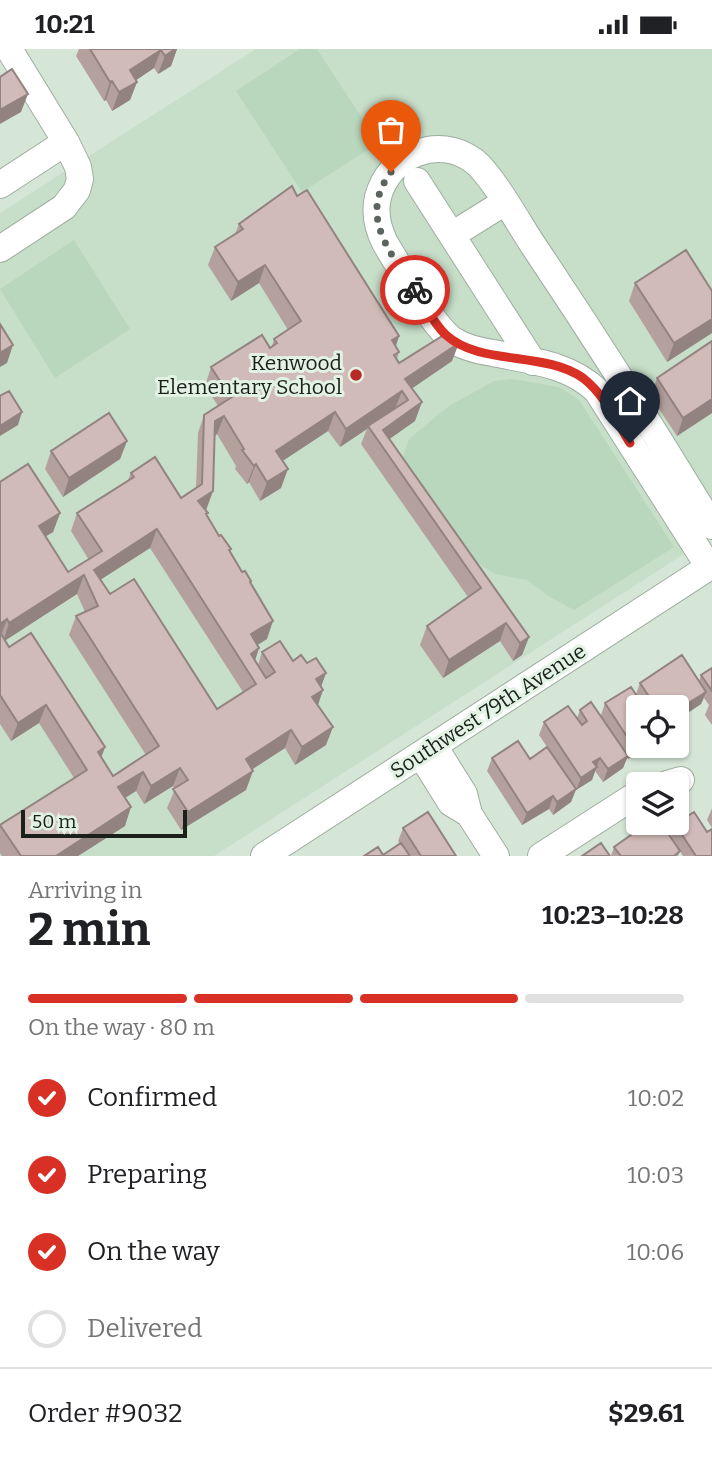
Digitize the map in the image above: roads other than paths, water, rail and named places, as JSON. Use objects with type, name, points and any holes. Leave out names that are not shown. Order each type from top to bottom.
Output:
[{"type":"street","points":[[0,249],[64,207],[77,190],[80,179],[78,167],[66,142],[9,49]]},
{"type":"street","points":[[0,185],[66,142]]},
{"type":"street","points":[[710,566],[597,391],[571,371],[471,348],[446,335],[385,243],[377,222],[377,198],[385,180],[396,166],[411,155],[429,149],[453,151],[476,162],[505,202],[712,526]]},
{"type":"street","points":[[417,181],[533,362]]},
{"type":"street","points":[[452,235],[505,202]]},
{"type":"street","name":"Southwest 79th Avenue","points":[[264,856],[710,566]]},
{"type":"street","points":[[428,750],[452,803],[469,814],[496,856]]},
{"type":"street","points":[[541,856],[626,801]]},
{"type":"place","name":"Kenwood Elementary School","points":[[356,375]]}]
